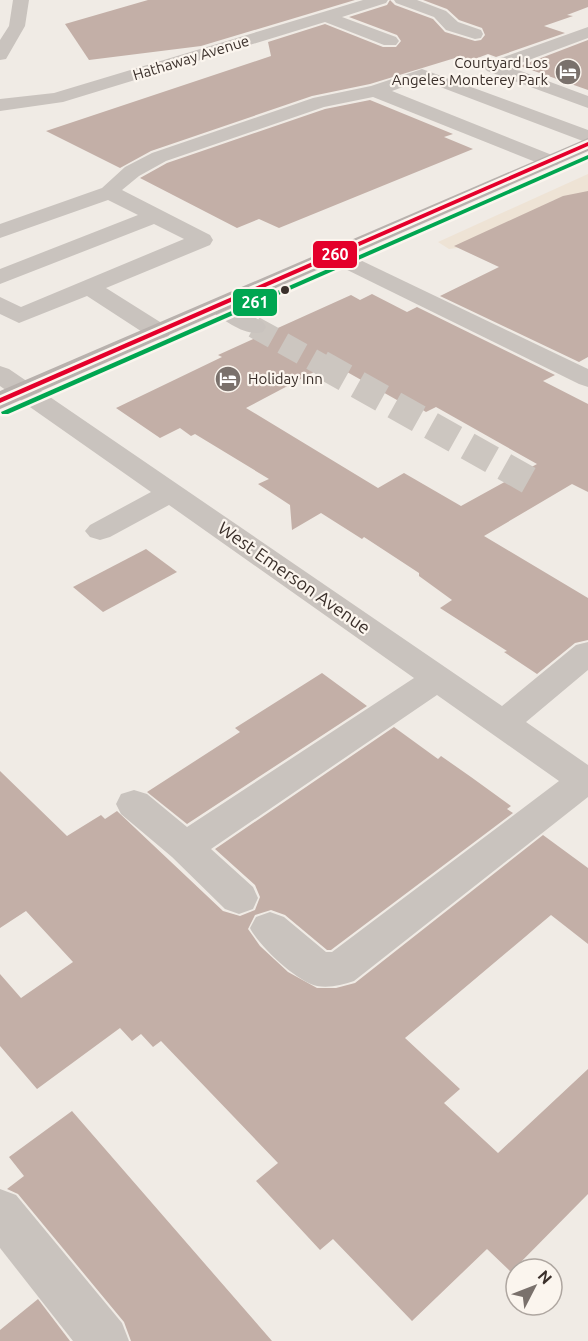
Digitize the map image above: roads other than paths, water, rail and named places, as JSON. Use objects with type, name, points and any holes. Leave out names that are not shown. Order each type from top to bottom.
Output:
[{"type":"main road","points":[[0,401],[588,144]]},
{"type":"street","points":[[0,55],[17,26],[21,0]]},
{"type":"street","name":"Hathaway Avenue","points":[[0,105],[56,98],[380,0]]},
{"type":"street","points":[[402,0],[440,14],[452,26],[475,34]]},
{"type":"street","points":[[327,17],[390,41]]},
{"type":"street","points":[[588,32],[493,67],[588,102]]},
{"type":"street","points":[[0,231],[109,192],[121,178],[137,167],[159,158],[320,102],[375,91],[422,74],[588,137]]},
{"type":"street","points":[[375,91],[550,161]]},
{"type":"street","points":[[10,310],[90,288],[202,240],[109,192]]},
{"type":"street","points":[[0,277],[155,216]]},
{"type":"street","points":[[335,255],[588,379]]},
{"type":"street","points":[[90,288],[159,332]]},
{"type":"street","points":[[218,306],[254,327]]},
{"type":"street","name":"West Emerson Avenue","points":[[0,374],[586,781]]},
{"type":"street","points":[[100,531],[173,492]]},
{"type":"street","points":[[503,723],[588,653]]},
{"type":"street","points":[[185,847],[438,678]]},
{"type":"street","points":[[270,928],[318,969],[340,969],[586,781]]},
{"type":"street","points":[[134,804],[185,847],[238,898]]},
{"type":"street","points":[[0,1211],[104,1341]]},
{"type":"tunnel","points":[[254,327],[324,366]]},
{"type":"tunnel","points":[[321,364],[532,482]]},
{"type":"place","name":"Courtyard Los Angeles Monterey Park","points":[[568,72]]},
{"type":"place","name":"Holiday Inn","points":[[228,379]]}]
